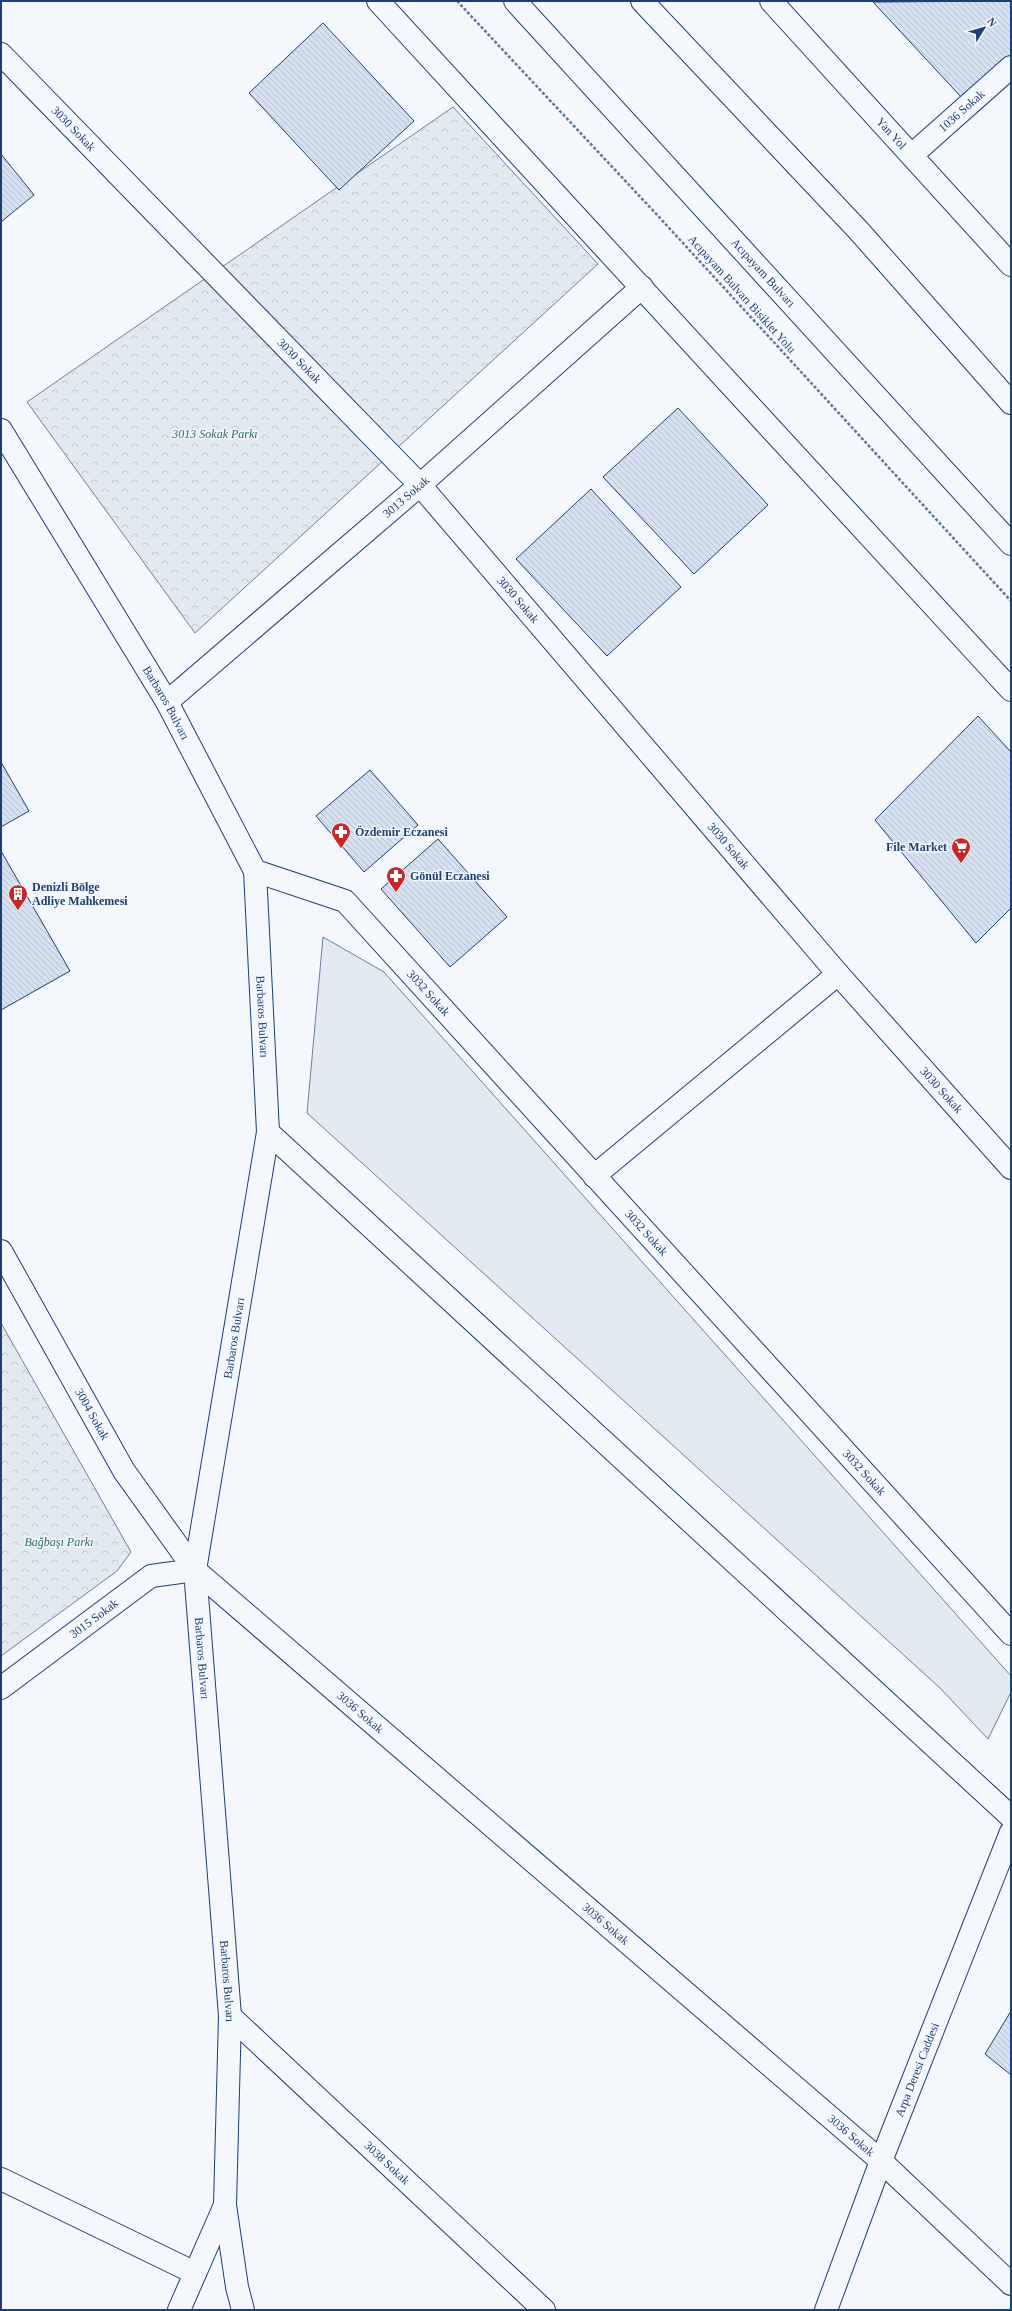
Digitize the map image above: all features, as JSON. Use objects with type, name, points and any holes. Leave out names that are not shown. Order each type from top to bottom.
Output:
[{"type":"street","points":[[378,1],[1011,690]]},
{"type":"street","name":"Acıpayam Bulvarı","points":[[515,1],[1011,544]]},
{"type":"street","points":[[642,1],[860,231],[1011,404]]},
{"type":"street","name":"Yan Yol","points":[[771,1],[912,154],[1011,265]]},
{"type":"street","name":"3030 Sokak","points":[[1,54],[420,485],[838,974],[1011,1168]]},
{"type":"street","name":"1036 Sokak","points":[[912,154],[1011,67]]},
{"type":"street","name":"3013 Sokak","points":[[167,702],[420,485],[642,287]]},
{"type":"street","name":"Barbaros Bulvarı","points":[[1,430],[167,702],[255,871],[268,1132],[195,1570],[230,2016],[225,2205],[237,2287],[243,2310]]},
{"type":"street","name":"3032 Sokak","points":[[255,871],[345,901],[1011,1634]]},
{"type":"street","points":[[594,1176],[838,974]]},
{"type":"street","points":[[268,1132],[1011,1817]]},
{"type":"street","name":"3004 Sokak","points":[[1,1251],[124,1471],[195,1570]]},
{"type":"street","name":"3015 Sokak","points":[[1,1688],[151,1576],[195,1570]]},
{"type":"street","name":"3036 Sokak","points":[[195,1570],[881,2161],[1011,2284]]},
{"type":"street","name":"Arpa Deresi Caddesi","points":[[826,2310],[881,2161],[1011,1832]]},
{"type":"street","name":"3038 Sokak","points":[[230,2016],[544,2310]]},
{"type":"street","points":[[1,2179],[195,2273]]},
{"type":"street","points":[[179,2310],[225,2205]]},
{"type":"path","name":"Acıpayam Bulvarı Bisiklet Yolu","points":[[457,1],[660,218],[1011,601]]},
{"type":"green space","name":"3013 Sokak Parkı","points":[[453,107],[598,264],[195,633],[27,402]]},
{"type":"green space","points":[[323,937],[384,972],[1011,1676],[1011,1692],[988,1739],[940,1688],[307,1113]]},
{"type":"green space","name":"Bağbaşı Parkı","points":[[1,1323],[131,1552],[117,1571],[1,1656]]},
{"type":"building","points":[[1011,1],[1011,55],[963,99],[873,2]]},
{"type":"building","points":[[323,23],[414,121],[339,190],[249,93]]},
{"type":"building","points":[[1,154],[34,195],[1,222]]},
{"type":"building","points":[[678,408],[768,505],[694,574],[603,477]]},
{"type":"building","points":[[591,489],[681,587],[607,656],[516,559]]},
{"type":"building","name":"File Market","points":[[978,716],[1011,752],[1011,908],[976,943],[875,820]]},
{"type":"building","points":[[1,762],[29,811],[1,827]]},
{"type":"building","points":[[370,770],[418,825],[364,872],[316,816]]},
{"type":"building","points":[[438,839],[507,917],[450,967],[381,889]]},
{"type":"building","name":"Denizli Bölge Adliye Mahkemesi","points":[[1,851],[70,971],[1,1010]]},
{"type":"building","points":[[1011,2011],[1011,2075],[985,2054]]},
{"type":"place","name":"Özdemir Eczanesi","points":[[341,849]]},
{"type":"place","name":"File Market","points":[[961,864]]},
{"type":"place","name":"Gönül Eczanesi","points":[[396,893]]},
{"type":"place","name":"Denizli Bölge Adliye Mahkemesi","points":[[18,911]]}]
